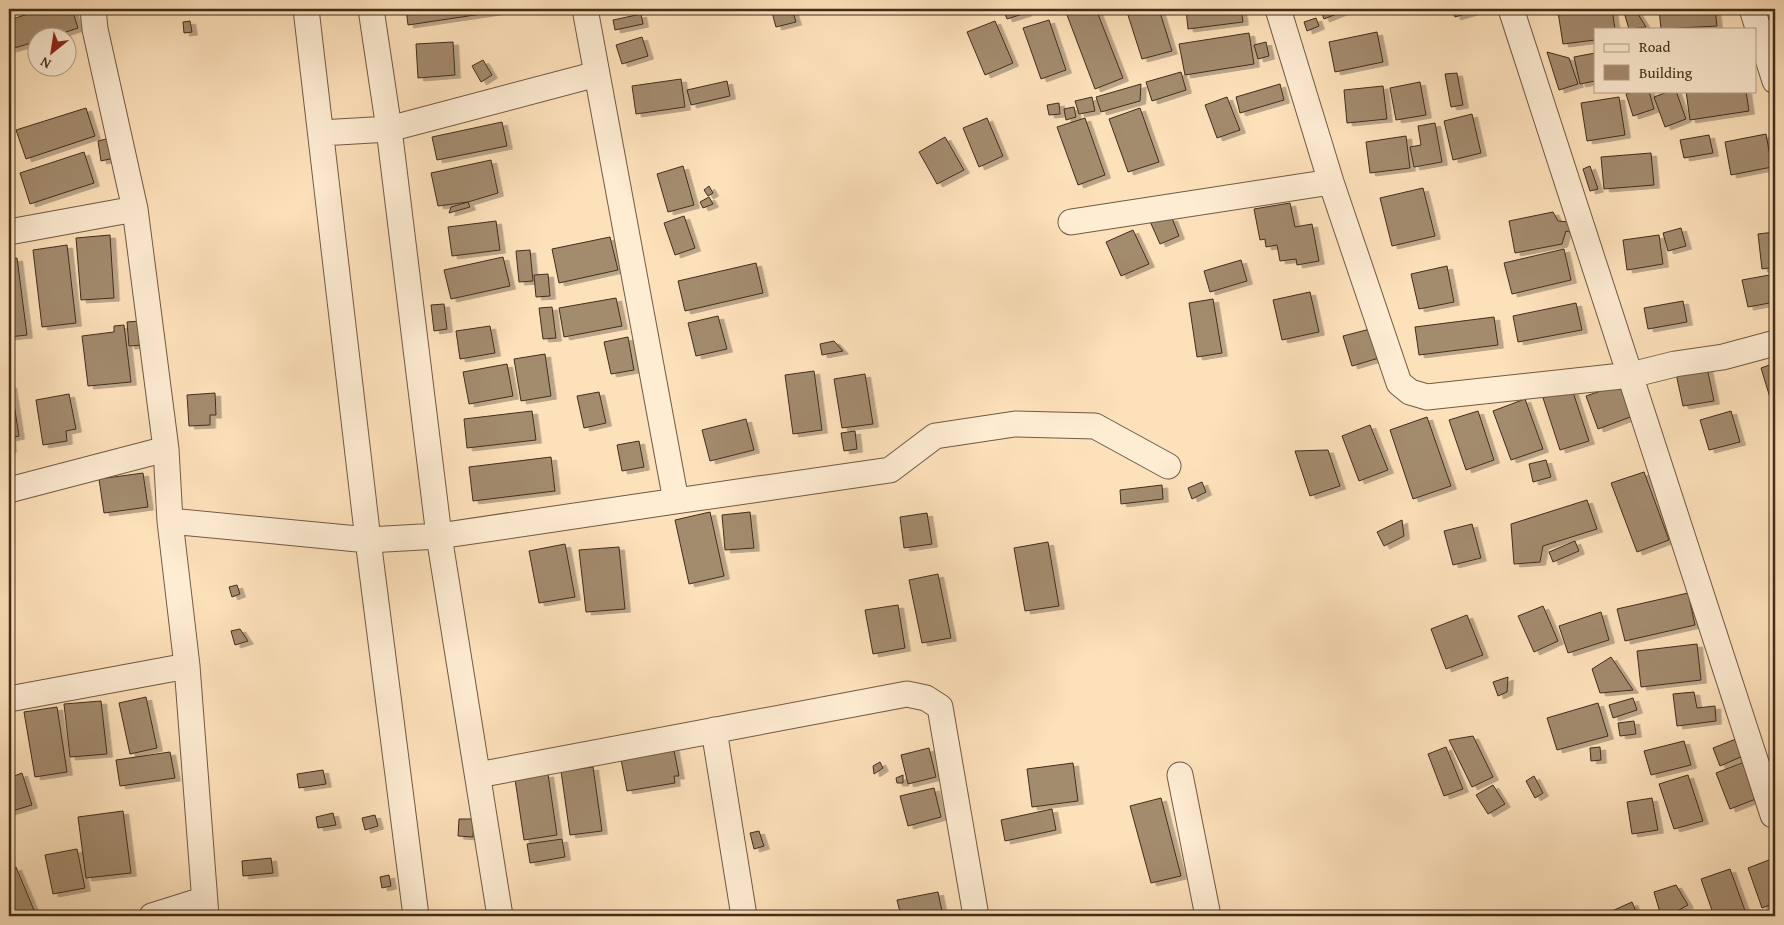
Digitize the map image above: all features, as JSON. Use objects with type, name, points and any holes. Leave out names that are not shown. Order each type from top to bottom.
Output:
[{"type":"street","points":[[93,9],[95,29],[136,209],[166,450],[170,521],[187,666],[205,908],[152,916]]},
{"type":"street","points":[[306,9],[368,540],[416,916]]},
{"type":"street","points":[[372,9],[389,130],[439,536],[500,916]]},
{"type":"street","points":[[585,9],[676,501]]},
{"type":"street","points":[[1278,9],[1331,182],[1399,383],[1410,392],[1427,397],[1631,375],[1675,364],[1723,357],[1775,343]]},
{"type":"street","points":[[1511,9],[1773,815]]},
{"type":"street","points":[[1752,9],[1775,81]]},
{"type":"street","points":[[321,133],[389,130],[597,74]]},
{"type":"street","points":[[1070,222],[1331,182]]},
{"type":"street","points":[[9,232],[136,209]]},
{"type":"street","points":[[170,521],[368,540],[439,536],[890,470],[935,436],[1015,424],[1095,426],[1168,466]]},
{"type":"street","points":[[9,490],[166,450]]},
{"type":"street","points":[[9,699],[187,666]]},
{"type":"street","points":[[478,775],[907,694],[926,698],[940,707],[976,916]]},
{"type":"street","points":[[714,730],[744,916]]},
{"type":"street","points":[[1180,775],[1208,916]]},
{"type":"building","points":[[44,9],[72,9],[78,28],[28,28],[28,44],[11,49],[9,20]]},
{"type":"building","points":[[406,9],[494,9],[495,12],[408,25]]},
{"type":"building","points":[[771,9],[792,9],[796,22],[776,27]]},
{"type":"building","points":[[1003,9],[1025,9],[1026,13],[1007,19]]},
{"type":"building","points":[[1083,9],[1096,9],[1123,78],[1095,89],[1067,15]]},
{"type":"building","points":[[1126,9],[1159,9],[1172,51],[1142,59]]},
{"type":"building","points":[[1186,9],[1241,9],[1243,22],[1188,29]]},
{"type":"building","points":[[1320,9],[1349,9],[1324,19]]},
{"type":"building","points":[[1453,9],[1482,9],[1455,17]]},
{"type":"building","points":[[1612,9],[1615,28],[1594,28],[1594,40],[1563,44],[1558,12]]},
{"type":"building","points":[[1623,9],[1635,9],[1646,27],[1629,28]]},
{"type":"building","points":[[1659,9],[1715,9],[1717,26],[1661,28]]},
{"type":"building","points":[[641,14],[643,24],[615,30],[613,20]]},
{"type":"building","points":[[1316,18],[1319,26],[1307,31],[1304,22]]},
{"type":"building","points":[[1049,20],[1066,70],[1041,79],[1023,28]]},
{"type":"building","points":[[190,21],[192,32],[184,33],[183,22]]},
{"type":"building","points":[[995,21],[1013,63],[985,75],[967,32]]},
{"type":"building","points":[[1377,32],[1383,62],[1335,72],[1329,42]]},
{"type":"building","points":[[1249,33],[1254,64],[1185,75],[1179,44]]},
{"type":"building","points":[[642,37],[648,56],[622,64],[616,45]]},
{"type":"building","points":[[453,42],[455,75],[418,78],[416,44]]},
{"type":"building","points":[[1266,42],[1269,56],[1258,59],[1254,45]]},
{"type":"building","points":[[1547,52],[1569,58],[1578,84],[1559,90]]},
{"type":"building","points":[[1594,53],[1594,81],[1580,84],[1574,57]]},
{"type":"building","points":[[483,60],[492,75],[481,82],[472,66]]},
{"type":"building","points":[[1181,72],[1186,90],[1152,101],[1146,82]]},
{"type":"building","points":[[1457,73],[1463,105],[1451,107],[1445,74]]},
{"type":"building","points":[[681,79],[685,107],[636,114],[632,86]]},
{"type":"building","points":[[727,81],[730,96],[691,105],[687,90]]},
{"type":"building","points":[[1420,82],[1426,115],[1396,120],[1390,88]]},
{"type":"building","points":[[1141,84],[1140,101],[1101,112],[1096,97]]},
{"type":"building","points":[[1280,84],[1284,100],[1240,113],[1236,97]]},
{"type":"building","points":[[1383,86],[1387,119],[1347,123],[1344,90]]},
{"type":"building","points":[[1649,92],[1654,109],[1633,116],[1626,94]]},
{"type":"building","points":[[1667,92],[1676,92],[1686,119],[1665,127],[1654,97]]},
{"type":"building","points":[[1686,92],[1746,92],[1749,111],[1690,120]]},
{"type":"building","points":[[1092,97],[1095,111],[1079,114],[1075,101]]},
{"type":"building","points":[[1227,97],[1240,130],[1217,138],[1205,105]]},
{"type":"building","points":[[1619,97],[1625,135],[1587,141],[1581,103]]},
{"type":"building","points":[[1059,103],[1060,114],[1049,115],[1047,105]]},
{"type":"building","points":[[1074,107],[1076,117],[1066,120],[1064,109]]},
{"type":"building","points":[[86,108],[95,136],[26,159],[16,130]]},
{"type":"building","points":[[1140,108],[1159,162],[1128,172],[1109,119]]},
{"type":"building","points":[[1472,114],[1481,153],[1453,160],[1444,121]]},
{"type":"building","points":[[987,118],[1003,156],[979,167],[963,128]]},
{"type":"building","points":[[1085,118],[1105,175],[1078,185],[1057,127]]},
{"type":"building","points":[[502,122],[507,146],[437,160],[432,137]]},
{"type":"building","points":[[1435,123],[1442,162],[1414,167],[1410,147],[1421,145],[1418,126]]},
{"type":"building","points":[[1766,134],[1772,167],[1731,175],[1725,142]]},
{"type":"building","points":[[1709,135],[1713,153],[1684,158],[1680,140]]},
{"type":"building","points":[[1406,136],[1410,168],[1370,173],[1366,142]]},
{"type":"building","points":[[945,137],[964,170],[937,184],[919,152]]},
{"type":"building","points":[[110,138],[114,158],[101,161],[98,141]]},
{"type":"building","points":[[84,152],[94,183],[30,204],[20,173]]},
{"type":"building","points":[[1651,153],[1654,185],[1604,189],[1601,157]]},
{"type":"building","points":[[491,160],[498,193],[468,202],[438,206],[431,173]]},
{"type":"building","points":[[683,166],[694,205],[668,212],[657,174]]},
{"type":"building","points":[[1590,166],[1598,189],[1590,191],[1583,169]]},
{"type":"building","points":[[709,186],[713,193],[708,196],[704,190]]},
{"type":"building","points":[[1423,188],[1435,236],[1392,246],[1380,198]]},
{"type":"building","points":[[709,197],[713,204],[703,208],[700,202]]},
{"type":"building","points":[[468,202],[470,207],[449,213],[451,207]]},
{"type":"building","points":[[1290,203],[1295,227],[1312,224],[1319,261],[1297,265],[1296,259],[1280,261],[1277,245],[1266,247],[1265,239],[1260,240],[1254,209]]},
{"type":"building","points":[[1553,212],[1558,221],[1569,222],[1573,233],[1566,231],[1562,244],[1515,253],[1509,221]]},
{"type":"building","points":[[684,216],[695,248],[675,255],[664,223]]},
{"type":"building","points":[[1172,218],[1179,236],[1160,244],[1149,219]]},
{"type":"building","points":[[496,221],[500,250],[452,256],[448,227]]},
{"type":"building","points":[[1681,228],[1686,246],[1668,251],[1663,233]]},
{"type":"building","points":[[1133,230],[1149,264],[1121,276],[1106,242]]},
{"type":"building","points":[[1775,232],[1775,267],[1762,269],[1758,234]]},
{"type":"building","points":[[110,235],[114,298],[81,300],[76,238]]},
{"type":"building","points":[[1659,235],[1663,264],[1627,270],[1623,240]]},
{"type":"building","points":[[610,237],[618,270],[559,283],[552,249]]},
{"type":"building","points":[[67,245],[76,323],[42,327],[33,250]]},
{"type":"building","points":[[1564,249],[1571,280],[1512,294],[1504,263]]},
{"type":"building","points":[[530,250],[533,281],[519,282],[516,251]]},
{"type":"building","points":[[503,257],[510,286],[451,299],[444,270]]},
{"type":"building","points":[[17,258],[27,335],[9,337],[9,259]]},
{"type":"building","points":[[1241,260],[1247,281],[1210,292],[1204,271]]},
{"type":"building","points":[[756,263],[763,293],[685,311],[678,281]]},
{"type":"building","points":[[1447,266],[1454,302],[1419,309],[1411,274]]},
{"type":"building","points":[[548,274],[550,296],[536,297],[534,275]]},
{"type":"building","points":[[1775,274],[1775,302],[1748,307],[1742,280]]},
{"type":"building","points":[[1310,292],[1319,332],[1282,340],[1273,300]]},
{"type":"building","points":[[616,298],[622,326],[564,337],[559,308]]},
{"type":"building","points":[[1213,299],[1222,353],[1197,357],[1189,303]]},
{"type":"building","points":[[1683,301],[1687,322],[1648,329],[1644,308]]},
{"type":"building","points":[[1576,303],[1582,330],[1518,342],[1513,316]]},
{"type":"building","points":[[444,304],[447,329],[434,331],[431,305]]},
{"type":"building","points":[[552,307],[556,338],[543,339],[539,308]]},
{"type":"building","points":[[718,316],[727,349],[696,356],[688,323]]},
{"type":"building","points":[[1494,317],[1498,345],[1419,355],[1415,327]]},
{"type":"building","points":[[140,321],[143,345],[129,346],[127,322]]},
{"type":"building","points":[[124,325],[131,382],[88,386],[82,336],[114,332],[114,326]]},
{"type":"building","points":[[490,326],[495,353],[460,359],[456,331]]},
{"type":"building","points":[[1370,329],[1379,358],[1352,366],[1343,336]]},
{"type":"building","points":[[628,337],[634,370],[611,374],[604,342]]},
{"type":"building","points":[[834,341],[843,351],[822,355],[820,344]]},
{"type":"building","points":[[545,354],[551,396],[521,401],[514,359]]},
{"type":"building","points":[[1706,363],[1714,401],[1683,406],[1675,369]]},
{"type":"building","points":[[1775,363],[1775,414],[1761,368]]},
{"type":"building","points":[[507,364],[513,396],[469,404],[463,372]]},
{"type":"building","points":[[814,371],[822,430],[793,434],[785,375]]},
{"type":"building","points":[[865,374],[873,424],[842,428],[834,379]]},
{"type":"building","points":[[1621,384],[1633,416],[1598,429],[1586,396]]},
{"type":"building","points":[[9,385],[11,385],[19,436],[10,438],[11,449],[9,450]]},
{"type":"building","points":[[1572,389],[1589,441],[1560,450],[1543,398]]},
{"type":"building","points":[[599,392],[606,423],[584,428],[577,396]]},
{"type":"building","points":[[215,393],[216,415],[210,415],[210,425],[189,426],[187,395]]},
{"type":"building","points":[[69,394],[76,429],[66,431],[67,441],[43,445],[36,400]]},
{"type":"building","points":[[1525,399],[1543,449],[1511,460],[1493,411]]},
{"type":"building","points":[[532,411],[536,440],[467,448],[464,419]]},
{"type":"building","points":[[1478,411],[1494,460],[1466,470],[1449,420]]},
{"type":"building","points":[[1731,411],[1740,442],[1709,450],[1700,420]]},
{"type":"building","points":[[1427,417],[1451,486],[1413,499],[1390,430]]},
{"type":"building","points":[[746,419],[754,450],[710,461],[702,430]]},
{"type":"building","points":[[1370,425],[1388,470],[1359,481],[1342,436]]},
{"type":"building","points":[[855,431],[857,449],[844,451],[841,433]]},
{"type":"building","points":[[639,441],[644,467],[622,471],[617,445]]},
{"type":"building","points":[[1328,450],[1340,486],[1310,496],[1295,451]]},
{"type":"building","points":[[551,457],[555,491],[473,501],[469,467]]},
{"type":"building","points":[[1546,460],[1551,477],[1533,482],[1529,464]]},
{"type":"building","points":[[1644,472],[1669,540],[1637,552],[1611,483]]},
{"type":"building","points":[[143,473],[148,507],[104,513],[99,479]]},
{"type":"building","points":[[1202,482],[1206,492],[1192,499],[1188,488]]},
{"type":"building","points":[[1162,485],[1163,499],[1121,504],[1120,490]]},
{"type":"building","points":[[1587,500],[1597,529],[1543,546],[1540,562],[1514,564],[1511,524]]},
{"type":"building","points":[[710,512],[724,576],[689,584],[675,520]]},
{"type":"building","points":[[750,512],[754,548],[725,550],[722,515]]},
{"type":"building","points":[[927,513],[932,544],[904,548],[900,517]]},
{"type":"building","points":[[1402,520],[1404,536],[1384,546],[1377,532]]},
{"type":"building","points":[[1472,524],[1481,558],[1453,565],[1444,531]]},
{"type":"building","points":[[1575,541],[1579,551],[1553,562],[1549,552]]},
{"type":"building","points":[[1048,542],[1059,606],[1025,611],[1014,548]]},
{"type":"building","points":[[565,544],[575,597],[539,603],[529,551]]},
{"type":"building","points":[[619,547],[625,609],[586,612],[579,550]]},
{"type":"building","points":[[938,574],[951,638],[922,643],[909,580]]},
{"type":"building","points":[[237,585],[240,594],[232,597],[229,587]]},
{"type":"building","points":[[1688,593],[1695,625],[1625,641],[1617,609]]},
{"type":"building","points":[[898,605],[905,648],[873,654],[865,610]]},
{"type":"building","points":[[1543,606],[1558,641],[1534,652],[1518,616]]},
{"type":"building","points":[[1601,612],[1609,640],[1568,653],[1559,626]]},
{"type":"building","points":[[1467,615],[1483,655],[1446,669],[1431,629]]},
{"type":"building","points":[[240,629],[248,641],[235,645],[231,631]]},
{"type":"building","points":[[1697,644],[1701,680],[1641,687],[1637,651]]},
{"type":"building","points":[[1611,657],[1633,690],[1600,693],[1592,669]]},
{"type":"building","points":[[1508,677],[1507,692],[1498,696],[1493,682]]},
{"type":"building","points":[[1694,692],[1697,708],[1715,706],[1716,721],[1677,726],[1673,694]]},
{"type":"building","points":[[146,697],[157,748],[130,754],[119,703]]},
{"type":"building","points":[[1633,698],[1637,710],[1613,718],[1609,705]]},
{"type":"building","points":[[101,701],[107,754],[70,757],[64,704]]},
{"type":"building","points":[[1598,703],[1608,736],[1557,750],[1547,718]]},
{"type":"building","points":[[57,707],[67,772],[35,777],[24,712]]},
{"type":"building","points":[[1634,721],[1636,734],[1620,736],[1618,723]]},
{"type":"building","points":[[1473,736],[1493,777],[1472,787],[1449,740]]},
{"type":"building","points":[[1736,739],[1743,756],[1720,766],[1713,748]]},
{"type":"building","points":[[1684,741],[1691,765],[1651,775],[1644,751]]},
{"type":"building","points":[[673,745],[679,776],[674,776],[675,783],[627,791],[620,754]]},
{"type":"building","points":[[1446,747],[1463,789],[1444,796],[1428,754]]},
{"type":"building","points":[[1600,747],[1601,760],[1591,761],[1590,748]]},
{"type":"building","points":[[929,748],[936,777],[908,784],[901,755]]},
{"type":"building","points":[[170,752],[175,778],[120,786],[116,760]]},
{"type":"building","points":[[1747,761],[1761,797],[1730,809],[1716,773]]},
{"type":"building","points":[[880,762],[883,768],[874,774],[873,766]]},
{"type":"building","points":[[1073,763],[1078,801],[1032,807],[1027,769]]},
{"type":"building","points":[[593,767],[602,831],[570,835],[561,771]]},
{"type":"building","points":[[323,770],[326,784],[299,788],[297,774]]},
{"type":"building","points":[[22,773],[32,805],[9,812],[9,778]]},
{"type":"building","points":[[548,774],[557,835],[524,840],[515,779]]},
{"type":"building","points":[[903,775],[903,783],[897,783],[896,778]]},
{"type":"building","points":[[1688,775],[1703,821],[1674,829],[1659,784]]},
{"type":"building","points":[[1534,776],[1543,793],[1535,798],[1526,781]]},
{"type":"building","points":[[1493,785],[1505,804],[1488,814],[1476,795]]},
{"type":"building","points":[[934,788],[941,817],[908,826],[900,796]]},
{"type":"building","points":[[1161,798],[1181,876],[1151,883],[1130,806]]},
{"type":"building","points":[[1652,798],[1658,830],[1632,834],[1627,802]]},
{"type":"building","points":[[1052,809],[1056,830],[1005,841],[1001,820]]},
{"type":"building","points":[[123,811],[131,873],[86,878],[78,817]]},
{"type":"building","points":[[333,813],[336,825],[318,828],[316,817]]},
{"type":"building","points":[[375,815],[378,826],[365,830],[362,818]]},
{"type":"building","points":[[459,819],[474,819],[473,837],[458,836]]},
{"type":"building","points":[[759,831],[764,846],[754,849],[750,833]]},
{"type":"building","points":[[562,839],[565,857],[530,863],[527,844]]},
{"type":"building","points":[[77,849],[85,888],[53,894],[45,855]]},
{"type":"building","points":[[271,858],[273,873],[243,876],[242,861]]},
{"type":"building","points":[[1769,860],[1775,876],[1775,903],[1762,908],[1748,868]]},
{"type":"building","points":[[16,867],[36,915],[34,916],[9,916],[9,870]]},
{"type":"building","points":[[1730,869],[1747,916],[1714,916],[1701,879]]},
{"type":"building","points":[[389,875],[391,886],[382,888],[380,877]]},
{"type":"building","points":[[1676,885],[1688,905],[1668,916],[1661,916],[1654,892]]},
{"type":"building","points":[[938,892],[943,916],[901,916],[897,900]]},
{"type":"building","points":[[1632,902],[1638,916],[1603,915]]}]
